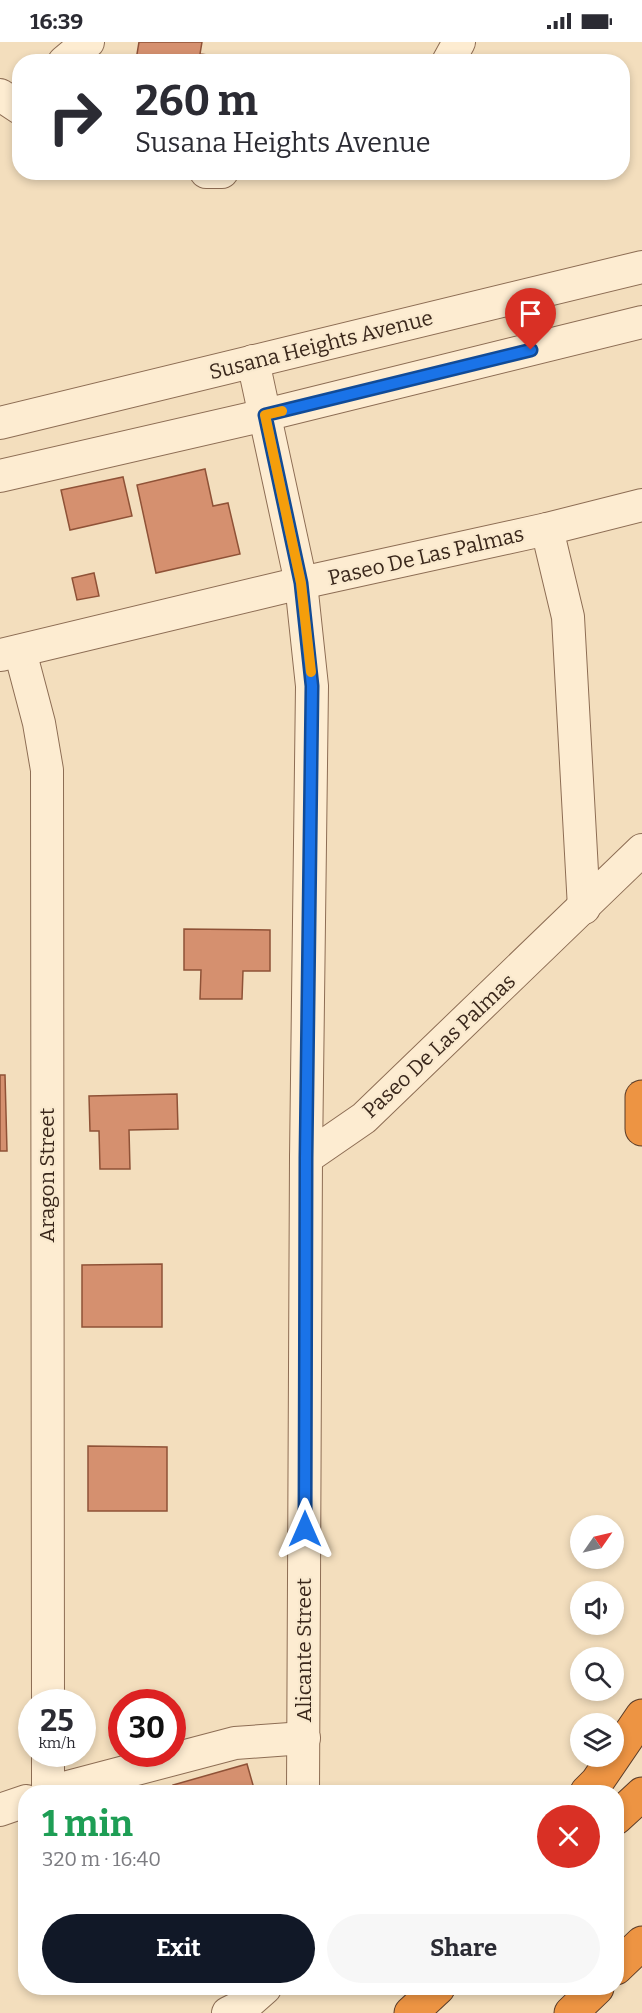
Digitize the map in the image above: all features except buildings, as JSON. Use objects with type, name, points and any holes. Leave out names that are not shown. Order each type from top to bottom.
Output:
[{"type":"highway","points":[[642,1096],[642,1129]]},
{"type":"highway","points":[[594,1785],[642,1716]]},
{"type":"highway","points":[[624,1811],[642,1794]]},
{"type":"highway","points":[[624,1960],[642,1943]]},
{"type":"highway","points":[[411,2013],[430,1995]]},
{"type":"highway","points":[[571,2013],[590,1995]]},
{"type":"street","points":[[74,54],[88,42]]},
{"type":"street","name":"Susana Heights Avenue","points":[[0,423],[642,267]]},
{"type":"street","points":[[0,476],[265,415],[642,322]]},
{"type":"street","name":"Alicante Street","points":[[253,361],[301,583],[312,686],[306,1158],[303,1785]]},
{"type":"street","name":"Paseo De Las Palmas","points":[[10,653],[301,583],[547,529],[642,505]]},
{"type":"street","points":[[547,529],[568,617],[584,908]]},
{"type":"street","name":"Aragon Street","points":[[10,653],[39,723],[47,770],[48,1689]]},
{"type":"street","name":"Paseo De Las Palmas","points":[[306,1158],[364,1118],[642,850]]},
{"type":"street","points":[[75,1785],[235,1743],[304,1738]]},
{"type":"street","points":[[48,1767],[48,1785]]},
{"type":"street","points":[[0,1810],[18,1804]]},
{"type":"street","points":[[228,2013],[248,2003],[257,1995]]},
{"type":"slow traffic","points":[[282,411],[265,415],[301,583],[311,672]]},
{"type":"route","points":[[305,1529],[306,1158],[312,686],[301,583],[265,415],[531,350]]}]
